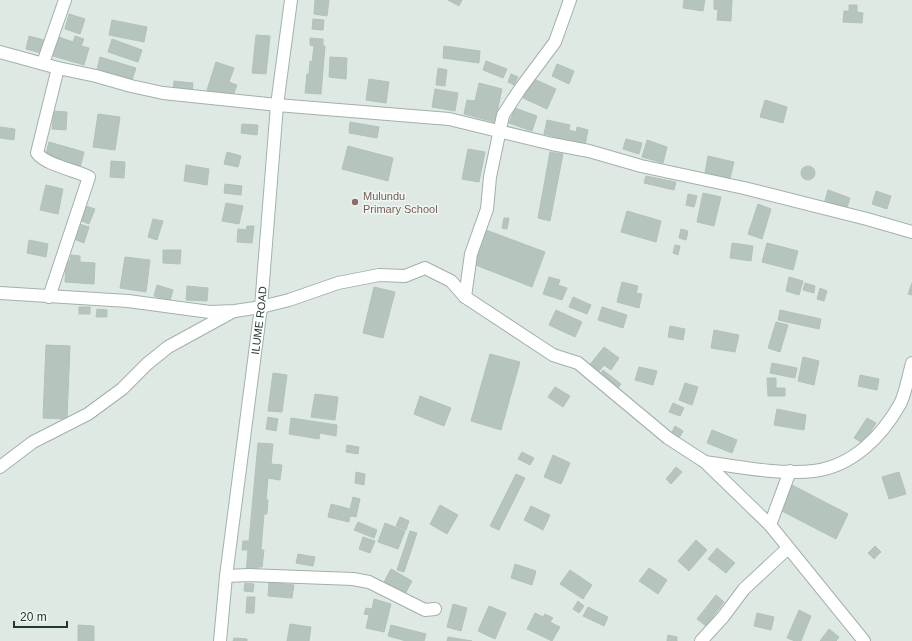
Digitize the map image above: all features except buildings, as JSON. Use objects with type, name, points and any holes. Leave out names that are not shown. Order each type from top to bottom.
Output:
[{"type":"street","points":[[43,63],[65,0]]},
{"type":"street","name":"ILUME ROAD","points":[[220,641],[226,576],[261,307],[278,105],[292,0]]},
{"type":"street","points":[[465,297],[471,254],[487,208],[490,177],[503,115],[520,89],[556,42],[570,0]]},
{"type":"street","points":[[0,52],[58,68],[162,93],[278,105],[449,119],[500,130],[546,143],[589,151],[641,166],[765,194],[912,232]]},
{"type":"street","points":[[49,297],[89,177],[64,168],[41,157],[37,153],[37,145],[58,68]]},
{"type":"street","points":[[0,294],[128,301],[210,312],[235,311],[261,307],[289,300],[338,283],[379,275],[405,276],[425,268],[451,281],[465,297],[553,354],[578,363],[668,438],[705,462],[770,525],[864,641]]},
{"type":"street","points":[[0,467],[33,442],[88,414],[122,389],[147,364],[168,347],[235,311]]},
{"type":"street","points":[[705,462],[790,472],[815,471],[832,466],[859,453],[880,434],[901,403],[912,363]]},
{"type":"street","points":[[770,525],[790,472]]},
{"type":"street","points":[[701,641],[723,617],[744,589],[788,548]]},
{"type":"street","points":[[226,576],[249,575],[281,578],[353,579],[369,582],[426,610],[435,609]]},
{"type":"place","name":"Mulundu Primary School","points":[[355,202]]}]
